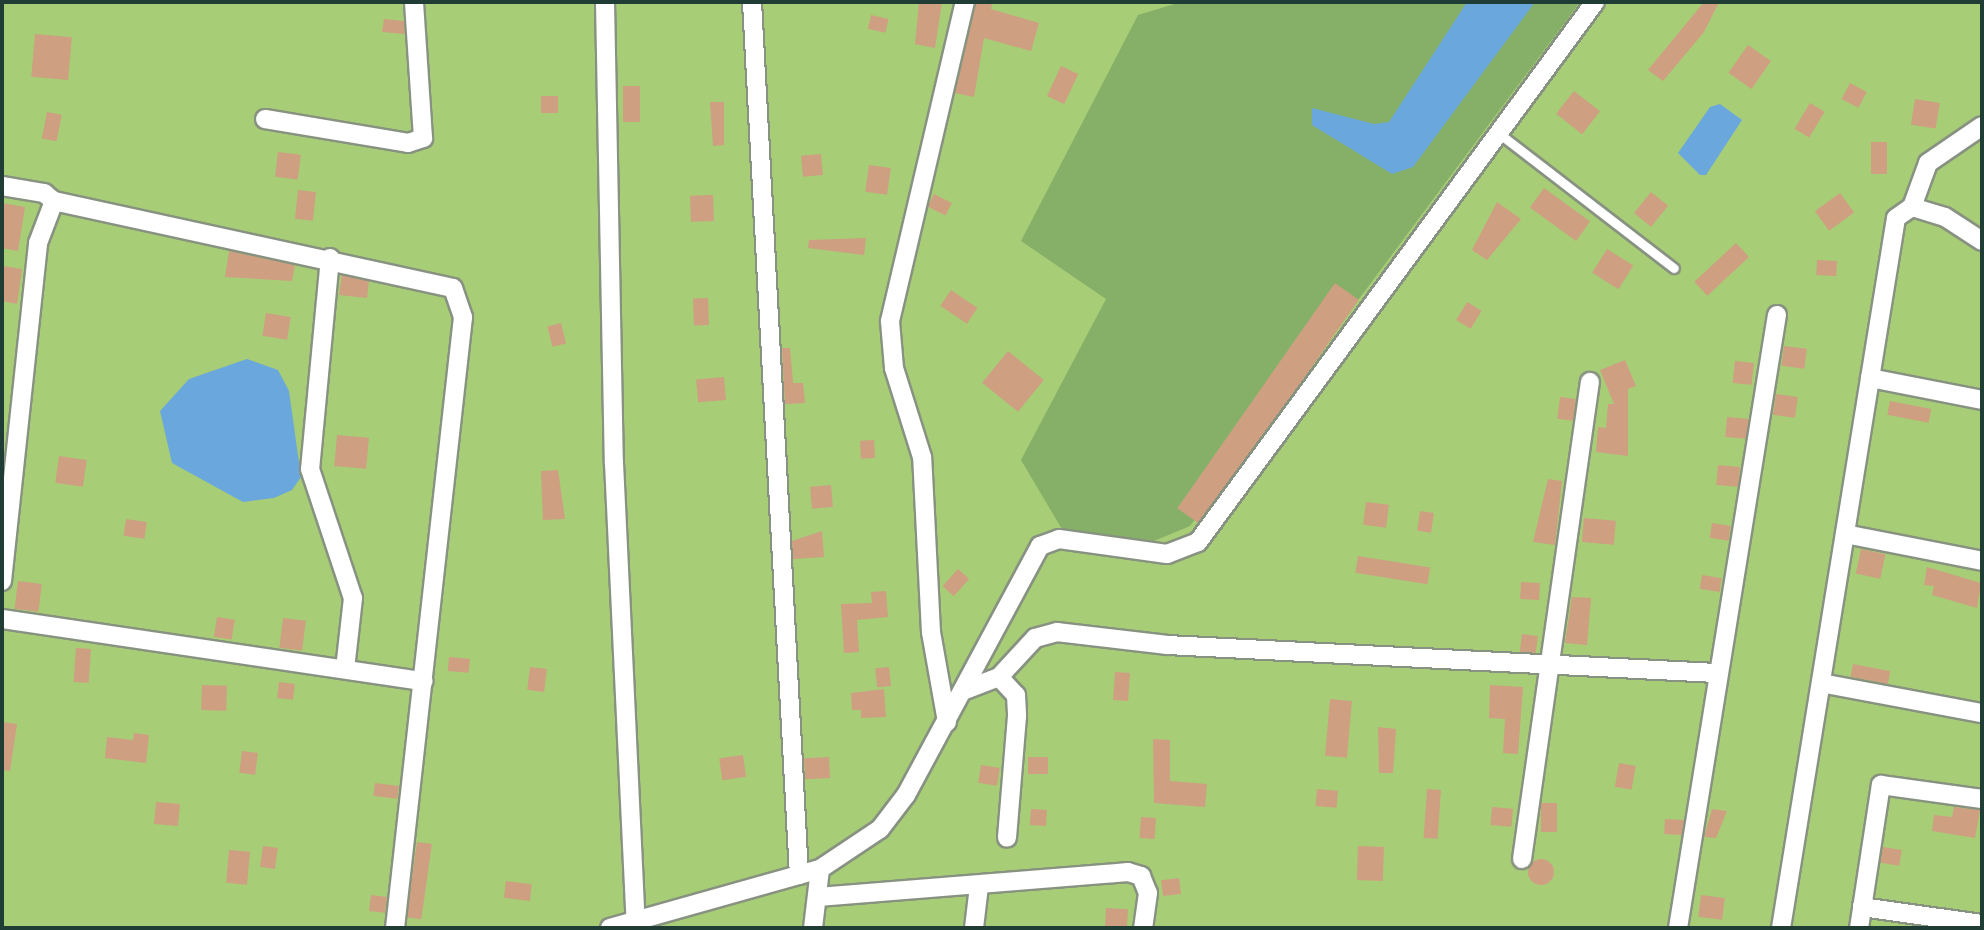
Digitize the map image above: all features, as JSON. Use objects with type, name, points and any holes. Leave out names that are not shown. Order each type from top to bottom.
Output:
[{"type":"street","points":[[265,119],[408,144],[423,138],[414,2]]},
{"type":"street","points":[[606,2],[614,463],[636,925]]},
{"type":"street","points":[[752,2],[799,874]]},
{"type":"street","points":[[947,722],[931,632],[922,457],[894,368],[890,321],[965,2]]},
{"type":"street","points":[[610,928],[636,925],[820,869],[880,830],[947,722],[1040,546],[1059,539],[1167,554],[1198,542],[1501,135],[1595,2]]},
{"type":"street","points":[[1781,928],[1896,218],[1912,207],[1928,163],[1982,126]]},
{"type":"street","points":[[2,186],[44,193],[54,201],[441,282],[453,288],[461,304],[395,928]]},
{"type":"street","points":[[2,582],[38,243],[54,201]]},
{"type":"street","points":[[1912,207],[1945,217],[1982,241]]},
{"type":"street","points":[[330,258],[310,469],[353,598],[345,669]]},
{"type":"street","points":[[1678,928],[1715,673],[1777,315]]},
{"type":"street","points":[[1870,378],[1982,400]]},
{"type":"street","points":[[1522,859],[1590,382]]},
{"type":"street","points":[[1845,534],[1982,561]]},
{"type":"street","points":[[2,619],[423,681]]},
{"type":"street","points":[[965,690],[999,677],[1035,638],[1057,632],[1167,645],[1715,673]]},
{"type":"street","points":[[999,677],[1016,695],[1017,716],[1007,838]]},
{"type":"street","points":[[1821,683],[1982,712]]},
{"type":"street","points":[[1859,928],[1881,785],[1982,799]]},
{"type":"street","points":[[813,928],[820,869]]},
{"type":"street","points":[[818,897],[1128,872],[1141,876],[1148,893],[1143,928]]},
{"type":"street","points":[[974,928],[979,886]]},
{"type":"street","points":[[1862,907],[1982,924]]},
{"type":"lane","points":[[1501,135],[1674,268]]},
{"type":"green space","points":[[2,2],[1982,2],[1982,928],[2,928]]},
{"type":"green space","points":[[1181,2],[1580,2],[1190,526],[1142,546],[1069,541],[1021,460],[1106,299],[1021,241],[1138,15]]},
{"type":"water","points":[[1467,2],[1535,2],[1413,167],[1392,174],[1312,125],[1312,108],[1374,124],[1389,122]]},
{"type":"water","points":[[1720,104],[1742,120],[1706,175],[1700,175],[1678,153],[1710,107]]},
{"type":"water","points":[[247,359],[278,370],[289,391],[301,477],[292,490],[274,498],[243,502],[172,463],[160,411],[189,379]]},
{"type":"building","points":[[919,2],[942,2],[935,48],[915,44]]},
{"type":"building","points":[[976,2],[993,2],[991,9],[1039,23],[1031,51],[984,38],[974,97],[955,93]]},
{"type":"building","points":[[1704,2],[1719,2],[1704,32],[1663,81],[1648,70]]},
{"type":"building","points":[[871,15],[889,19],[885,33],[868,29]]},
{"type":"building","points":[[384,19],[404,21],[405,34],[382,32]]},
{"type":"building","points":[[35,34],[72,37],[68,80],[31,77]]},
{"type":"building","points":[[1748,45],[1771,61],[1751,89],[1728,73]]},
{"type":"building","points":[[1061,66],[1078,74],[1064,104],[1047,96]]},
{"type":"building","points":[[1850,83],[1867,92],[1858,108],[1842,99]]},
{"type":"building","points":[[623,86],[640,86],[640,122],[623,122]]},
{"type":"building","points":[[1574,91],[1600,111],[1582,134],[1556,114]]},
{"type":"building","points":[[541,96],[558,96],[558,113],[541,113]]},
{"type":"building","points":[[1915,99],[1940,103],[1936,129],[1911,125]]},
{"type":"building","points":[[710,102],[724,102],[724,145],[713,146]]},
{"type":"building","points":[[1810,103],[1825,112],[1809,137],[1795,129]]},
{"type":"building","points":[[47,112],[62,115],[57,141],[42,139]]},
{"type":"building","points":[[1871,142],[1887,142],[1887,174],[1871,174]]},
{"type":"building","points":[[278,152],[301,155],[298,180],[275,177]]},
{"type":"building","points":[[821,154],[823,175],[803,177],[801,156]]},
{"type":"building","points":[[869,165],[891,168],[887,195],[865,192]]},
{"type":"building","points":[[1544,188],[1590,222],[1576,241],[1530,207]]},
{"type":"building","points":[[298,190],[316,192],[313,221],[295,219]]},
{"type":"building","points":[[1651,192],[1668,206],[1651,227],[1634,213]]},
{"type":"building","points":[[1840,193],[1854,212],[1829,231],[1815,211]]},
{"type":"building","points":[[934,194],[952,203],[945,216],[928,206]]},
{"type":"building","points":[[713,195],[714,221],[691,222],[690,196]]},
{"type":"building","points":[[1497,202],[1521,219],[1487,260],[1472,250]]},
{"type":"building","points":[[2,203],[25,207],[18,251],[2,248]]},
{"type":"building","points":[[866,238],[864,255],[808,248],[809,240]]},
{"type":"building","points":[[1736,243],[1749,257],[1707,296],[1694,282]]},
{"type":"building","points":[[1607,249],[1633,265],[1618,289],[1592,273]]},
{"type":"building","points":[[229,251],[295,265],[292,281],[225,277]]},
{"type":"building","points":[[1817,260],[1837,261],[1836,276],[1816,275]]},
{"type":"building","points":[[3,266],[22,269],[17,304],[2,301]]},
{"type":"building","points":[[342,275],[369,281],[367,298],[339,295]]},
{"type":"building","points":[[1335,283],[1359,300],[1201,525],[1177,508]]},
{"type":"building","points":[[951,290],[978,308],[967,324],[940,306]]},
{"type":"building","points":[[708,298],[709,325],[694,326],[693,299]]},
{"type":"building","points":[[1467,302],[1482,311],[1471,329],[1456,320]]},
{"type":"building","points":[[266,313],[291,317],[287,340],[262,336]]},
{"type":"building","points":[[561,323],[566,343],[552,347],[547,326]]},
{"type":"building","points":[[1784,346],[1807,349],[1804,369],[1782,366]]},
{"type":"building","points":[[782,348],[790,348],[793,383],[803,383],[805,403],[785,404]]},
{"type":"building","points":[[1008,351],[1044,380],[1018,412],[982,383]]},
{"type":"building","points":[[1625,360],[1636,386],[1628,389],[1628,456],[1596,452],[1598,427],[1606,428],[1608,404],[1614,404],[1600,370]]},
{"type":"building","points":[[1735,361],[1754,363],[1752,385],[1733,383]]},
{"type":"building","points":[[724,377],[726,400],[698,402],[696,379]]},
{"type":"building","points":[[1776,394],[1798,397],[1795,418],[1773,415]]},
{"type":"building","points":[[1560,397],[1576,399],[1573,421],[1557,419]]},
{"type":"building","points":[[1890,401],[1931,409],[1929,423],[1887,415]]},
{"type":"building","points":[[1727,417],[1749,419],[1747,439],[1725,437]]},
{"type":"building","points":[[337,435],[369,438],[366,469],[334,466]]},
{"type":"building","points":[[874,440],[875,458],[861,459],[860,441]]},
{"type":"building","points":[[59,456],[87,460],[83,487],[55,483]]},
{"type":"building","points":[[1718,465],[1740,467],[1738,487],[1716,485]]},
{"type":"building","points":[[558,470],[565,519],[543,520],[541,471]]},
{"type":"building","points":[[1548,479],[1562,481],[1555,545],[1533,542]]},
{"type":"building","points":[[831,485],[833,507],[812,509],[810,487]]},
{"type":"building","points":[[1366,502],[1389,505],[1386,528],[1363,525]]},
{"type":"building","points":[[1420,511],[1434,513],[1431,533],[1417,531]]},
{"type":"building","points":[[1584,518],[1616,521],[1614,545],[1582,542]]},
{"type":"building","points":[[126,519],[147,522],[144,539],[124,536]]},
{"type":"building","points":[[1712,523],[1731,526],[1728,541],[1710,538]]},
{"type":"building","points":[[822,531],[824,557],[793,559],[792,541]]},
{"type":"building","points":[[1861,549],[1885,554],[1880,579],[1856,573]]},
{"type":"building","points":[[1358,556],[1430,567],[1427,584],[1355,573]]},
{"type":"building","points":[[1927,567],[1981,583],[1977,608],[1932,595],[1934,586],[1924,585]]},
{"type":"building","points":[[958,569],[969,579],[954,596],[943,586]]},
{"type":"building","points":[[1702,575],[1722,578],[1720,592],[1700,589]]},
{"type":"building","points":[[18,581],[42,584],[38,612],[15,609]]},
{"type":"building","points":[[1521,582],[1540,583],[1539,600],[1520,599]]},
{"type":"building","points":[[886,591],[888,617],[857,620],[859,652],[844,653],[841,604],[872,603],[871,592]]},
{"type":"building","points":[[1572,597],[1591,598],[1587,645],[1565,643]]},
{"type":"building","points":[[217,617],[235,620],[232,640],[214,637]]},
{"type":"building","points":[[283,618],[306,621],[302,651],[279,648]]},
{"type":"building","points":[[1522,634],[1538,636],[1536,654],[1520,652]]},
{"type":"building","points":[[76,648],[91,649],[89,683],[74,682]]},
{"type":"building","points":[[449,657],[470,659],[469,673],[448,671]]},
{"type":"building","points":[[1853,664],[1890,671],[1888,684],[1851,677]]},
{"type":"building","points":[[530,667],[547,669],[544,692],[527,690]]},
{"type":"building","points":[[889,667],[891,686],[877,687],[875,668]]},
{"type":"building","points":[[1115,672],[1130,673],[1128,701],[1113,700]]},
{"type":"building","points":[[279,682],[295,684],[293,700],[277,698]]},
{"type":"building","points":[[202,685],[227,686],[226,711],[201,710]]},
{"type":"building","points":[[1490,685],[1523,687],[1518,754],[1503,753],[1505,719],[1489,718]]},
{"type":"building","points":[[884,689],[886,717],[861,718],[861,710],[852,710],[851,693]]},
{"type":"building","points":[[1330,699],[1352,701],[1347,758],[1325,756]]},
{"type":"building","points":[[2,722],[17,724],[10,771],[2,770]]},
{"type":"building","points":[[1378,727],[1396,729],[1393,773],[1379,773]]},
{"type":"building","points":[[134,733],[149,735],[146,763],[105,758],[107,737],[133,740]]},
{"type":"building","points":[[1153,739],[1170,740],[1170,781],[1207,784],[1205,807],[1154,803]]},
{"type":"building","points":[[242,751],[258,753],[255,775],[239,773]]},
{"type":"building","points":[[743,755],[746,777],[722,780],[719,758]]},
{"type":"building","points":[[829,757],[830,778],[805,779],[804,758]]},
{"type":"building","points":[[1028,757],[1048,757],[1048,774],[1028,774]]},
{"type":"building","points":[[1619,763],[1636,766],[1632,790],[1615,787]]},
{"type":"building","points":[[981,765],[1000,768],[997,786],[978,783]]},
{"type":"building","points":[[375,783],[399,786],[397,799],[373,796]]},
{"type":"building","points":[[1317,789],[1338,791],[1336,808],[1316,806]]},
{"type":"building","points":[[1427,789],[1441,790],[1438,839],[1424,838]]},
{"type":"building","points":[[156,802],[180,804],[178,826],[154,824]]},
{"type":"building","points":[[1541,803],[1557,803],[1557,832],[1541,832]]},
{"type":"building","points":[[1492,807],[1513,809],[1511,827],[1490,825]]},
{"type":"building","points":[[1954,807],[1980,810],[1975,838],[1932,831],[1934,815],[1952,817]]},
{"type":"building","points":[[1031,809],[1047,810],[1046,826],[1030,825]]},
{"type":"building","points":[[1712,809],[1727,811],[1716,838],[1704,837]]},
{"type":"building","points":[[1141,817],[1156,818],[1154,839],[1140,838]]},
{"type":"building","points":[[1665,819],[1684,820],[1683,835],[1664,834]]},
{"type":"building","points":[[417,842],[432,844],[421,919],[406,917]]},
{"type":"building","points":[[263,846],[278,848],[275,869],[260,867]]},
{"type":"building","points":[[1358,846],[1384,847],[1383,881],[1357,880]]},
{"type":"building","points":[[1883,847],[1902,850],[1899,866],[1880,863]]},
{"type":"building","points":[[229,850],[250,852],[247,885],[226,883]]},
{"type":"building","points":[[1541,859],[1550,863],[1554,872],[1550,881],[1541,885],[1532,881],[1528,872],[1532,863]]},
{"type":"building","points":[[1179,878],[1181,894],[1163,896],[1161,880]]},
{"type":"building","points":[[506,881],[532,884],[530,901],[504,898]]},
{"type":"building","points":[[371,895],[387,897],[385,913],[369,911]]},
{"type":"building","points":[[1701,895],[1725,898],[1722,920],[1698,917]]},
{"type":"building","points":[[1106,908],[1128,909],[1127,928],[1105,928]]}]
